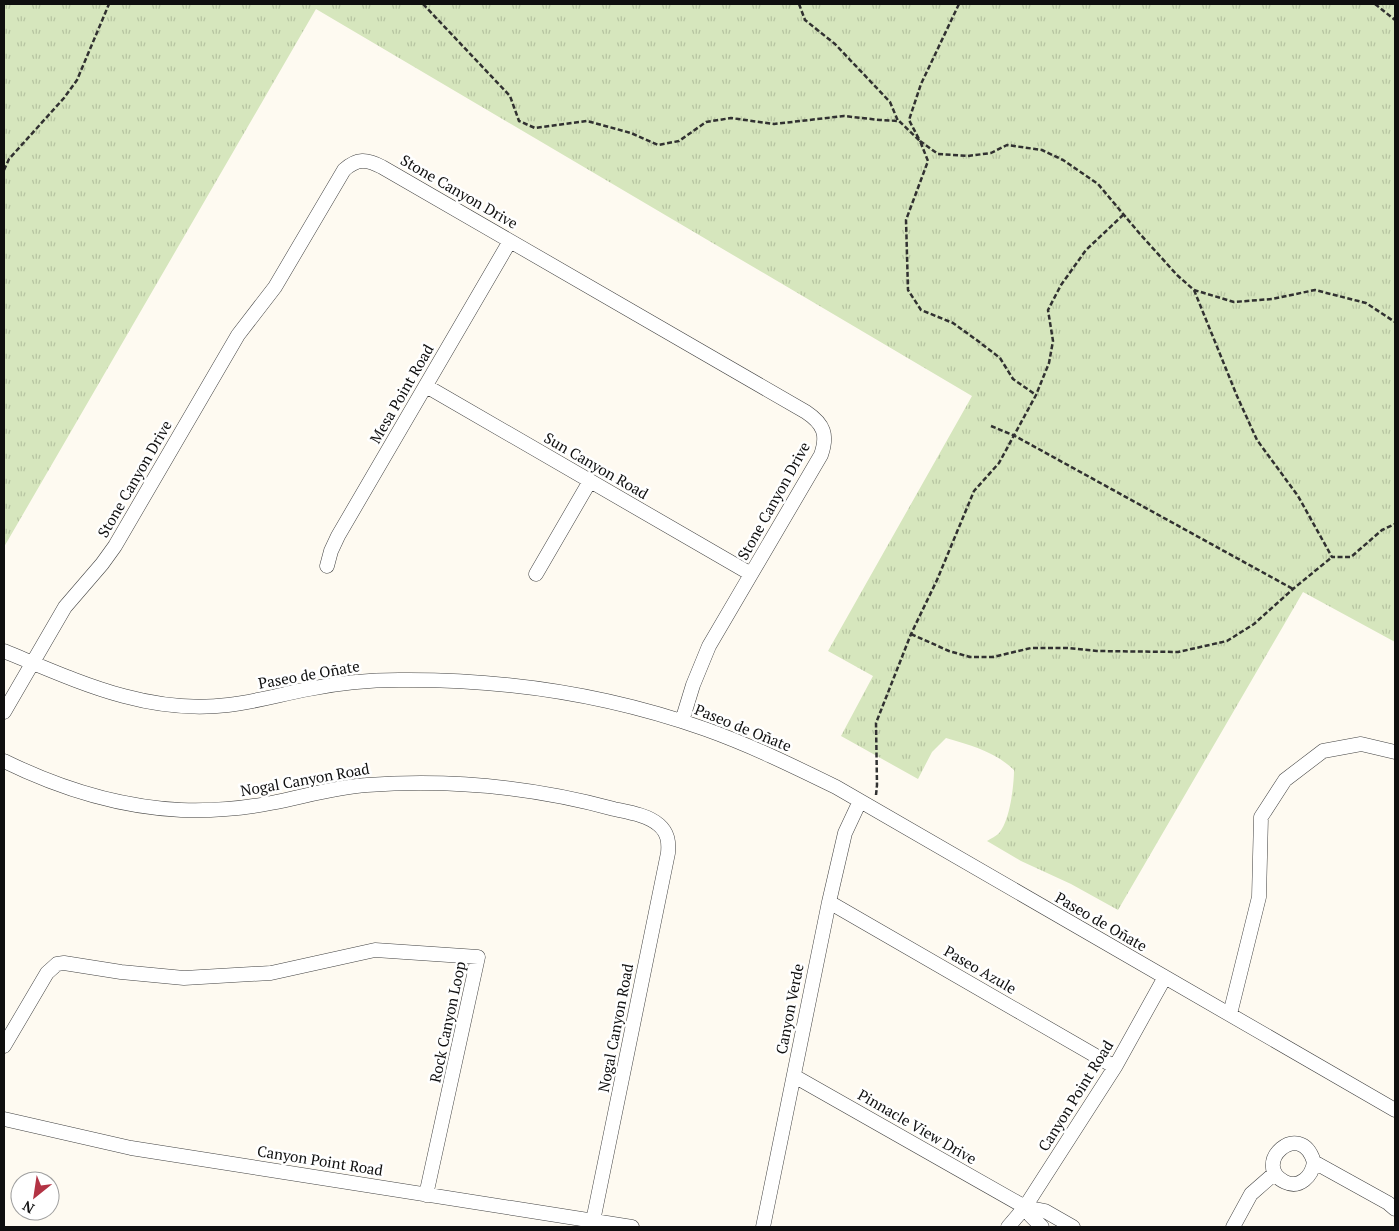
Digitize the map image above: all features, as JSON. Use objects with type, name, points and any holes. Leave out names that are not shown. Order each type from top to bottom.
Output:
[{"type":"street","name":"Stone Canyon Drive","points":[[4,712],[66,608],[115,546],[238,335],[275,287],[338,179],[350,164],[357,160],[365,160],[382,166],[806,412],[823,430],[825,439],[821,455],[704,658],[682,721]]},
{"type":"street","name":"Mesa Point Road","points":[[327,566],[338,536],[510,241]]},
{"type":"street","name":"Sun Canyon Road","points":[[426,386],[751,574]]},
{"type":"street","points":[[536,574],[590,481]]},
{"type":"street","name":"Paseo de Oñate","points":[[4,651],[108,692],[137,700],[172,706],[226,706],[311,688],[356,682],[442,680],[516,685],[562,692],[637,708],[682,721],[720,734],[770,755],[860,801],[1395,1110]]},
{"type":"street","points":[[1230,1014],[1259,897],[1261,818],[1285,780],[1323,751],[1361,744],[1395,752]]},
{"type":"street","name":"Nogal Canyon Road","points":[[4,761],[86,794],[117,802],[165,809],[236,809],[344,787],[430,783],[492,786],[561,796],[649,819],[660,826],[664,830],[668,841],[668,853],[593,1221]]},
{"type":"street","name":"Canyon Verde","points":[[763,1227],[829,902],[845,833],[860,801]]},
{"type":"street","name":"Paseo Azule","points":[[829,902],[1115,1067]]},
{"type":"street","name":"Rock Canyon Loop","points":[[4,1046],[47,974],[57,964],[64,963],[121,972],[184,978],[271,973],[375,950],[478,957],[426,1195]]},
{"type":"street","name":"Canyon Point Road","points":[[1008,1227],[1025,1207],[1115,1067],[1164,977]]},
{"type":"street","name":"Pinnacle View Drive","points":[[794,1076],[1025,1207],[1055,1215],[1072,1227]]},
{"type":"street","name":"Canyon Point Road","points":[[4,1119],[131,1148],[632,1227]]},
{"type":"street","points":[[1291,1143],[1299,1144],[1306,1148],[1314,1162],[1313,1170],[1309,1177],[1303,1182],[1295,1184],[1287,1183],[1280,1179],[1275,1173],[1273,1165],[1278,1150],[1291,1143]]},
{"type":"street","points":[[1314,1162],[1395,1209]]},
{"type":"street","points":[[1233,1227],[1251,1194],[1275,1173]]},
{"type":"street","name":"Pinnacle View Drive","points":[[1025,1207],[1042,1227]]},
{"type":"path","points":[[4,170],[9,159],[78,80],[109,4]]},
{"type":"path","points":[[423,4],[510,96],[520,121],[536,128],[587,122],[632,133],[658,145],[679,141],[706,122],[731,118],[774,124],[844,116],[899,122]]},
{"type":"path","points":[[799,4],[805,20],[835,44],[890,102],[899,122],[938,154],[968,156],[990,152],[1007,145],[1042,150],[1063,160],[1098,184],[1177,275],[1194,290],[1234,302],[1272,299],[1315,290],[1366,303],[1395,322]]},
{"type":"path","points":[[959,4],[921,84],[909,120],[928,161],[906,220],[908,290],[921,310],[953,323],[978,341],[1000,358],[1013,379],[1036,395]]},
{"type":"path","points":[[1375,4],[1395,20]]},
{"type":"path","points":[[874,809],[877,785],[876,723],[911,634],[937,580],[974,491],[999,463],[1036,395],[1049,363],[1053,341],[1048,310],[1061,285],[1086,250],[1123,215]]},
{"type":"path","points":[[1194,290],[1209,331],[1221,354],[1257,440],[1298,496],[1332,557]]},
{"type":"path","points":[[991,426],[1015,436],[1293,589]]},
{"type":"path","points":[[911,634],[949,651],[970,657],[993,657],[1030,648],[1178,652],[1226,641],[1254,624],[1332,557],[1351,557],[1382,530],[1395,524]]},
{"type":"green space","points":[[4,4],[1395,4],[1395,642],[1303,592],[1118,910],[1071,884],[1021,861],[987,841],[1000,832],[1006,819],[1012,793],[1014,770],[991,754],[946,738],[932,752],[918,779],[841,736],[873,676],[828,651],[972,396],[316,9],[4,547]]}]
